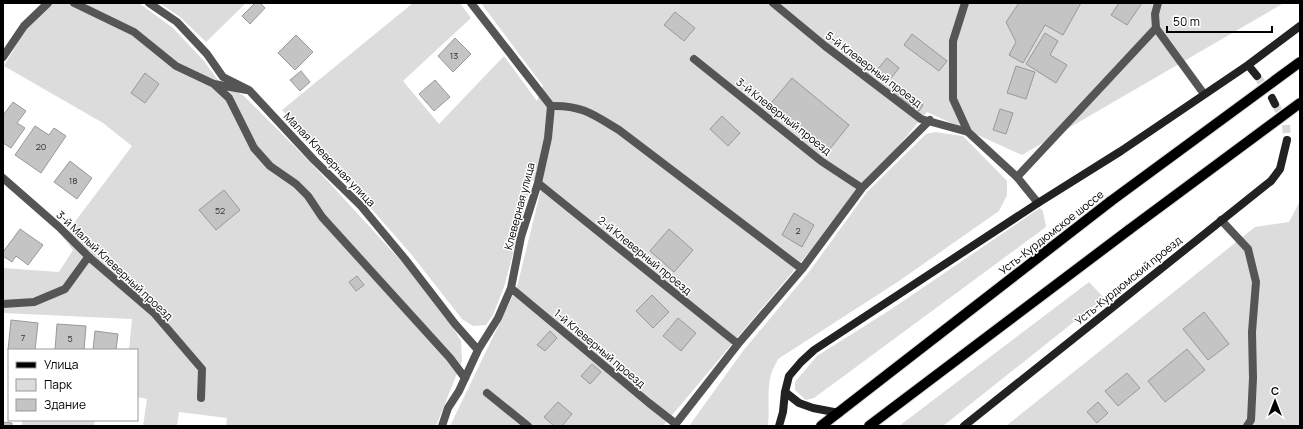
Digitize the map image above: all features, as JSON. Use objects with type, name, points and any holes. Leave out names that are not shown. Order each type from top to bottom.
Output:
[{"type":"main road","name":"Усть-Курдюмское шоссе","points":[[821,426],[1111,201],[1300,62]]},
{"type":"main road","points":[[869,426],[1300,103]]},
{"type":"street","points":[[3,57],[24,26],[48,3]]},
{"type":"street","points":[[74,3],[134,32],[176,66],[214,84],[249,90]]},
{"type":"street","name":"Малая Клеверная улица","points":[[149,3],[177,22],[207,54],[223,77],[249,90],[314,160],[361,206],[405,259],[455,324],[478,350]]},
{"type":"street","points":[[471,3],[551,106],[565,106],[586,111],[619,130],[802,269]]},
{"type":"street","name":"5-й Клеверный проезд","points":[[773,3],[825,46],[921,119],[930,120],[968,132],[1017,177],[1038,203]]},
{"type":"street","points":[[965,3],[954,41],[954,99],[968,132]]},
{"type":"street","points":[[1158,3],[1155,14],[1156,28],[1204,94]]},
{"type":"street","points":[[779,426],[789,376],[814,350],[1038,203],[1121,151],[1248,65],[1300,26]]},
{"type":"street","points":[[1017,177],[1156,28]]},
{"type":"street","name":"3-й Клеверный проезд","points":[[694,59],[821,161],[862,188]]},
{"type":"street","points":[[1248,65],[1257,76]]},
{"type":"street","points":[[214,84],[229,98],[254,148],[270,166],[296,184],[308,196],[322,217],[450,358],[465,378]]},
{"type":"street","name":"Клеверная улица","points":[[442,426],[448,408],[459,391],[478,350],[498,318],[510,288],[521,237],[538,183],[548,138],[551,106]]},
{"type":"street","points":[[675,425],[738,344],[802,269],[862,188],[930,120]]},
{"type":"street","name":"Усть-Курдюмский проезд","points":[[964,426],[1271,181],[1280,169],[1287,140]]},
{"type":"street","name":"3-й Малый Клеверный проезд","points":[[3,178],[59,227],[90,258],[154,313],[202,369],[200,398]]},
{"type":"street","name":"2-й Клеверный проезд","points":[[538,183],[738,344]]},
{"type":"street","points":[[1221,220],[1248,249],[1256,282],[1252,332],[1253,378],[1251,420],[1247,426]]},
{"type":"street","points":[[3,304],[34,302],[64,289],[86,260],[90,258]]},
{"type":"street","name":"1-й Клеверный проезд","points":[[510,288],[675,425]]},
{"type":"street","points":[[487,392],[528,426]]},
{"type":"street","points":[[785,392],[799,403],[813,408],[838,413]]},
{"type":"green space","points":[[53,3],[139,3],[173,28],[204,61],[218,80],[244,96],[311,163],[403,263],[452,326],[461,341],[462,361],[436,426],[226,426],[227,418],[179,412],[177,426],[143,426],[147,399],[138,397],[138,349],[129,349],[132,319],[3,313],[3,268],[59,272],[73,250],[62,236],[71,227],[132,146],[103,123],[4,66],[27,27]]},
{"type":"green space","points":[[160,3],[246,3],[206,42],[180,17]]},
{"type":"green space","points":[[413,3],[460,3],[471,18],[403,81],[439,124],[504,56],[537,101],[543,86],[481,3],[1284,3],[1022,155],[927,112],[663,426],[450,426],[517,287],[542,185],[532,180],[505,284],[493,315],[486,325],[473,326],[462,319],[411,254],[362,198],[318,153],[282,110]]},
{"type":"green space","points":[[935,132],[963,136],[1007,181],[1007,195],[999,211],[899,281],[778,359],[772,371],[769,384],[768,426],[689,426],[743,351],[809,272],[867,192],[926,134]]},
{"type":"green space","points":[[1300,201],[1300,426],[1006,426],[1255,227],[1289,222]]},
{"type":"green space","points":[[1040,208],[1043,211],[1046,227],[814,398],[806,400],[795,390],[795,382],[817,356],[890,310]]},
{"type":"green space","points":[[1089,282],[1104,298],[943,426],[899,426]]},
{"type":"green space","points":[[22,421],[95,421],[94,426],[22,426]]},
{"type":"building","points":[[255,3],[260,3],[265,8],[250,24],[242,16]]},
{"type":"building","points":[[1019,3],[1081,3],[1063,35],[1045,25],[1023,63],[1009,55],[1016,42],[1006,22]]},
{"type":"building","points":[[1119,3],[1142,3],[1127,25],[1111,15]]},
{"type":"building","points":[[675,12],[695,28],[684,41],[664,25]]},
{"type":"building","points":[[1045,33],[1058,41],[1050,55],[1067,65],[1056,83],[1026,64]]},
{"type":"building","points":[[912,34],[947,61],[939,71],[904,45]]},
{"type":"building","points":[[296,35],[313,52],[295,70],[278,53]]},
{"type":"building","points":[[455,38],[471,54],[453,72],[438,56]]},
{"type":"building","points":[[887,58],[899,68],[888,82],[875,72]]},
{"type":"building","points":[[1016,66],[1035,72],[1026,99],[1007,93]]},
{"type":"building","points":[[301,71],[310,82],[300,91],[290,80]]},
{"type":"building","points":[[145,73],[159,84],[145,103],[131,93]]},
{"type":"building","points":[[792,78],[849,125],[825,155],[767,108]]},
{"type":"building","points":[[435,80],[450,97],[434,111],[419,94]]},
{"type":"building","points":[[891,84],[923,105],[919,111],[887,89]]},
{"type":"building","points":[[13,102],[26,111],[17,123],[25,128],[11,148],[3,143],[3,113],[4,114]]},
{"type":"building","points":[[1000,109],[1013,113],[1006,134],[993,130]]},
{"type":"building","points":[[722,116],[740,133],[728,146],[710,129]]},
{"type":"building","points":[[35,126],[49,135],[54,128],[66,136],[41,173],[15,155]]},
{"type":"building","points":[[70,161],[92,178],[77,199],[54,182]]},
{"type":"building","points":[[224,190],[240,210],[216,230],[199,210]]},
{"type":"building","points":[[794,213],[814,225],[802,247],[782,235]]},
{"type":"building","points":[[20,229],[43,245],[28,265],[16,256],[12,262],[3,256],[3,252]]},
{"type":"building","points":[[669,229],[693,250],[674,272],[650,251]]},
{"type":"building","points":[[357,276],[364,285],[356,291],[349,282]]},
{"type":"building","points":[[652,295],[669,312],[653,328],[636,311]]},
{"type":"building","points":[[1204,312],[1229,344],[1208,360],[1183,329]]},
{"type":"building","points":[[678,318],[696,333],[681,351],[663,336]]},
{"type":"building","points":[[11,320],[38,323],[35,349],[8,349]]},
{"type":"building","points":[[57,324],[86,326],[84,349],[55,349]]},
{"type":"building","points":[[95,331],[118,334],[116,349],[93,349]]},
{"type":"building","points":[[550,331],[557,338],[545,351],[537,345]]},
{"type":"building","points":[[1187,349],[1205,370],[1165,402],[1148,381]]},
{"type":"building","points":[[592,364],[601,372],[590,384],[581,376]]},
{"type":"building","points":[[1127,373],[1140,388],[1118,406],[1105,391]]},
{"type":"building","points":[[558,402],[572,414],[562,426],[554,426],[544,417]]},
{"type":"building","points":[[1098,402],[1108,413],[1097,423],[1087,412]]},
{"type":"building","points":[[3,422],[12,423],[12,426],[3,426]]},
{"type":"tunnel","points":[[1257,76],[1272,98]]},
{"type":"tunnel","points":[[1275,104],[1286,123],[1287,140]]}]
